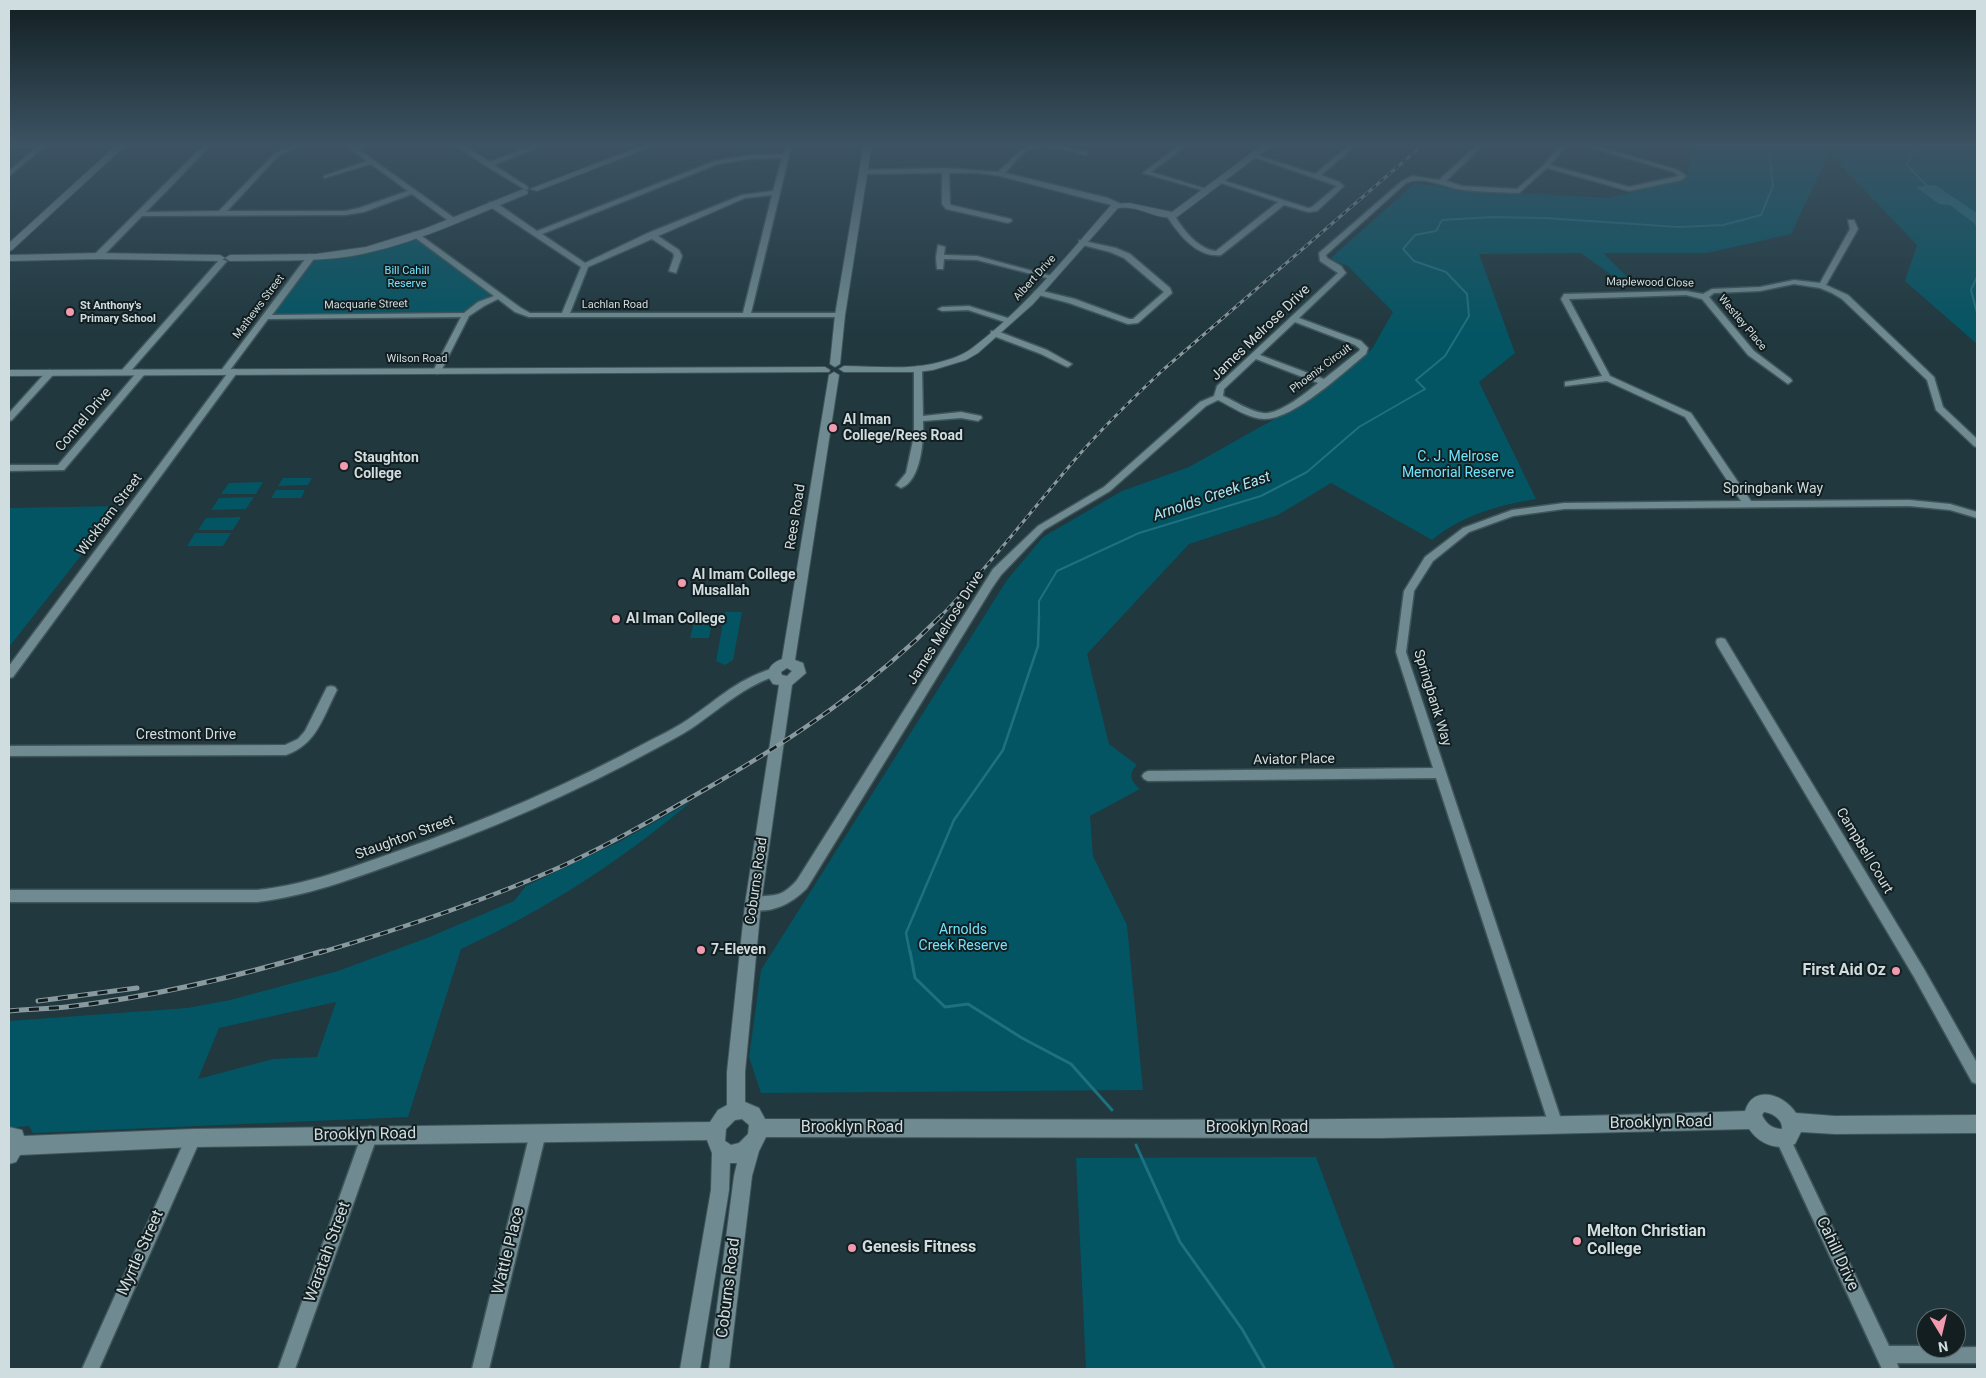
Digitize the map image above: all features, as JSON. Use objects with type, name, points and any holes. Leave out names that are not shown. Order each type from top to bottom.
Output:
[{"type":"street","points":[[9,248],[54,207]]},
{"type":"street","points":[[98,256],[146,207]]},
{"type":"street","points":[[222,214],[228,207]]},
{"type":"street","points":[[139,214],[345,213],[363,207]]},
{"type":"street","points":[[436,207],[453,220]]},
{"type":"street","points":[[9,258],[98,256],[224,259],[312,256],[366,250],[416,234],[484,207]]},
{"type":"street","points":[[497,207],[585,266]]},
{"type":"street","points":[[537,233],[602,207]]},
{"type":"street","points":[[565,316],[585,266],[651,235],[717,207]]},
{"type":"street","points":[[746,315],[772,207]]},
{"type":"street","name":"Rees Road","points":[[780,677],[781,664],[788,663],[835,370],[840,315],[857,207]]},
{"type":"street","points":[[950,207],[1008,221]]},
{"type":"street","name":"Albert Drive","points":[[835,370],[918,370],[934,368],[962,358],[1008,322],[1038,292],[1114,207]]},
{"type":"street","points":[[1134,207],[1170,215],[1185,207]]},
{"type":"street","points":[[1170,215],[1180,230],[1206,251],[1214,254],[1221,252],[1276,207]]},
{"type":"street","points":[[1302,207],[1311,210],[1314,207]]},
{"type":"street","name":"James Melrose Drive","points":[[753,904],[775,904],[793,896],[802,884],[997,572],[1041,528],[1107,489],[1203,404],[1218,398],[1220,388],[1342,273],[1338,268],[1323,259],[1322,255],[1375,207]]},
{"type":"street","points":[[1822,286],[1854,229],[1851,222]]},
{"type":"street","name":"Lachlan Road","points":[[416,234],[518,310],[529,315],[840,315]]},
{"type":"street","points":[[651,235],[676,252],[678,256],[673,271]]},
{"type":"street","points":[[1038,292],[1128,322],[1135,321],[1168,293],[1167,290],[1127,256],[1113,250],[1082,242]]},
{"type":"street","points":[[940,247],[940,267]]},
{"type":"street","name":"Mathews Street","points":[[229,372],[266,317],[312,256]]},
{"type":"street","points":[[940,256],[977,258],[1051,277]]},
{"type":"street","points":[[126,372],[224,259]]},
{"type":"street","name":"Maplewood Close","points":[[1607,378],[1565,299],[1567,296],[1686,293],[1705,297],[1712,291],[1760,289],[1794,282],[1822,286],[1845,297],[1932,378],[1939,408],[1977,444]]},
{"type":"street","points":[[437,371],[466,315],[481,304],[499,296]]},
{"type":"street","name":"Westley Place","points":[[1705,297],[1751,353],[1788,380]]},
{"type":"street","points":[[942,309],[969,308],[1008,322]]},
{"type":"street","name":"Macquarie Street","points":[[266,317],[466,315]]},
{"type":"street","name":"Phoenix Circuit","points":[[1218,398],[1264,416],[1269,416],[1302,399],[1363,352],[1364,348],[1358,343],[1293,318]]},
{"type":"street","points":[[994,334],[1044,352],[1068,364]]},
{"type":"street","points":[[1254,355],[1325,383]]},
{"type":"street","name":"Wilson Road","points":[[9,373],[835,370]]},
{"type":"street","points":[[901,485],[911,474],[919,436],[920,419],[917,406],[918,370]]},
{"type":"street","name":"Wickham Street","points":[[9,674],[229,372]]},
{"type":"street","points":[[9,418],[50,373]]},
{"type":"street","name":"Connel Drive","points":[[9,468],[61,468],[142,373]]},
{"type":"street","points":[[1568,384],[1607,378],[1688,415],[1748,504]]},
{"type":"street","points":[[920,419],[961,415],[978,418]]},
{"type":"street","name":"Springbank Way","points":[[1556,1125],[1401,652],[1409,592],[1429,559],[1466,530],[1512,513],[1564,506],[1909,503],[1950,507],[1977,515]]},
{"type":"street","name":"Campbell Court","points":[[1721,642],[1919,973],[1977,1077]]},
{"type":"street","name":"Coburns Road","points":[[736,1111],[736,1072],[753,904],[780,677]]},
{"type":"street","name":"Staughton Street","points":[[9,896],[257,896],[281,894],[307,888],[441,842],[516,813],[597,776],[685,726],[744,683],[780,677]]},
{"type":"street","name":"Crestmont Drive","points":[[9,751],[286,750],[302,742],[331,690]]},
{"type":"street","name":"Aviator Place","points":[[1148,776],[1440,774]]},
{"type":"street","points":[[1765,1103],[1771,1104],[1783,1111],[1791,1122],[1792,1133],[1783,1139],[1777,1139],[1764,1132],[1755,1120],[1753,1115],[1756,1106],[1765,1103]]},
{"type":"street","points":[[736,1111],[749,1112],[757,1122],[758,1128],[755,1142],[750,1148],[735,1155],[721,1151],[717,1146],[715,1131],[722,1118],[736,1111]]},
{"type":"street","name":"Brooklyn Road","points":[[758,1128],[1296,1129],[1755,1120]]},
{"type":"street","points":[[1791,1122],[1835,1125],[1977,1124]]},
{"type":"street","name":"Brooklyn Road","points":[[11,1146],[193,1138],[370,1134],[715,1131]]},
{"type":"street","name":"Wattle Place","points":[[480,1369],[538,1133]]},
{"type":"street","name":"Waratah Street","points":[[286,1369],[370,1134]]},
{"type":"street","name":"Myrtle Street","points":[[90,1369],[193,1138]]},
{"type":"street","name":"Cahill Drive","points":[[1783,1139],[1888,1362]]},
{"type":"street","name":"Coburns Road","points":[[719,1369],[743,1176],[750,1148]]},
{"type":"street","name":"Coburns Road","points":[[690,1369],[720,1190],[721,1151]]},
{"type":"street","points":[[1888,1362],[1977,1355]]},
{"type":"green space","name":"Arnolds Creek Reserve","points":[[1388,207],[1804,207],[1791,234],[1707,253],[1603,253],[1637,287],[1628,287],[1581,253],[1479,254],[1515,353],[1479,382],[1536,499],[1494,508],[1468,518],[1455,524],[1432,540],[1331,483],[1278,515],[1189,544],[1087,654],[1109,744],[1137,765],[1132,771],[1132,777],[1134,783],[1140,789],[1090,816],[1093,856],[1127,925],[1143,1090],[761,1093],[749,1057],[761,970],[1007,580],[1043,537],[1122,491],[1189,467],[1319,394],[1372,349],[1393,312],[1348,266],[1333,260],[1332,257]]},
{"type":"green space","name":"Arnolds Creek Reserve","points":[[1881,207],[1977,207],[1977,344],[1905,281],[1917,245]]},
{"type":"green space","name":"Bill Cahill Reserve","points":[[414,237],[491,295],[461,313],[271,314],[313,260]]},
{"type":"green space","points":[[283,478],[312,478],[308,485],[278,486]]},
{"type":"green space","points":[[263,482],[256,494],[221,494],[229,483]]},
{"type":"green space","points":[[276,490],[305,490],[301,498],[271,498]]},
{"type":"green space","points":[[254,497],[246,509],[211,510],[219,498]]},
{"type":"green space","points":[[120,506],[9,647],[9,508]]},
{"type":"green space","points":[[241,517],[233,530],[198,530],[206,518]]},
{"type":"green space","points":[[195,533],[231,533],[223,546],[187,546]]},
{"type":"green space","points":[[725,612],[742,612],[733,660],[725,665],[716,661]]},
{"type":"green space","points":[[714,613],[709,638],[690,638],[696,614]]},
{"type":"green space","points":[[692,801],[638,844],[581,883],[523,918],[461,949],[408,1117],[33,1133],[29,1126],[18,1127],[9,1132],[9,1021],[187,1008],[230,1000],[338,971],[427,938],[514,901],[526,886],[621,841]],"holes":[[[336,1002],[317,1057],[273,1059],[198,1079],[219,1028]]]},
{"type":"green space","points":[[1316,1157],[1395,1369],[1086,1369],[1076,1158]]},
{"type":"shaded area","points":[[1953,207],[1968,207],[1977,213],[1977,229],[1974,223]]},
{"type":"waterway","name":"Arnolds Creek East","points":[[1039,616],[1039,601],[1057,571],[1139,533],[1261,496],[1307,472],[1359,427],[1425,389],[1416,380],[1445,356],[1469,316],[1467,294],[1446,272],[1414,261],[1403,249],[1415,235],[1436,231],[1442,220],[1492,217],[1545,218],[1678,227],[1723,225],[1761,215],[1764,207]]},
{"type":"waterway","points":[[1977,277],[1971,290],[1977,313]]},
{"type":"waterway","name":"Arnolds Creek East","points":[[910,953],[906,933],[954,820],[1003,750],[1038,646],[1039,616]]},
{"type":"waterway","name":"Arnolds Creek East","points":[[910,951],[915,978],[945,1007],[968,1004],[1022,1038],[1071,1064],[1112,1110]]},
{"type":"waterway","name":"Arnolds Creek East","points":[[1136,1145],[1180,1242],[1242,1329],[1265,1369]]},
{"type":"railway","points":[[940,617],[994,558],[1079,455],[1131,401],[1164,369],[1351,207]]},
{"type":"railway","points":[[319,953],[470,904],[558,868],[636,829],[742,767],[832,709],[888,665],[940,617]]},
{"type":"railway","points":[[9,1011],[66,1007],[131,998],[228,977],[323,951]]},
{"type":"railway","points":[[38,1001],[137,988]]},
{"type":"place","name":"St Anthony's Primary School","points":[[70,312]]},
{"type":"place","name":"Al Iman College/Rees Road","points":[[833,428]]},
{"type":"place","name":"Staughton College","points":[[344,466]]},
{"type":"place","name":"Al Imam College Musallah","points":[[682,583]]},
{"type":"place","name":"Al Iman College","points":[[616,619]]},
{"type":"place","name":"7-Eleven","points":[[701,950]]},
{"type":"place","name":"First Aid Oz","points":[[1896,971]]},
{"type":"place","name":"Melton Christian College","points":[[1577,1241]]},
{"type":"place","name":"Genesis Fitness","points":[[852,1248]]},
{"type":"park label","name":"C. J. Melrose Memorial Reserve","points":[[1458,466]]}]
